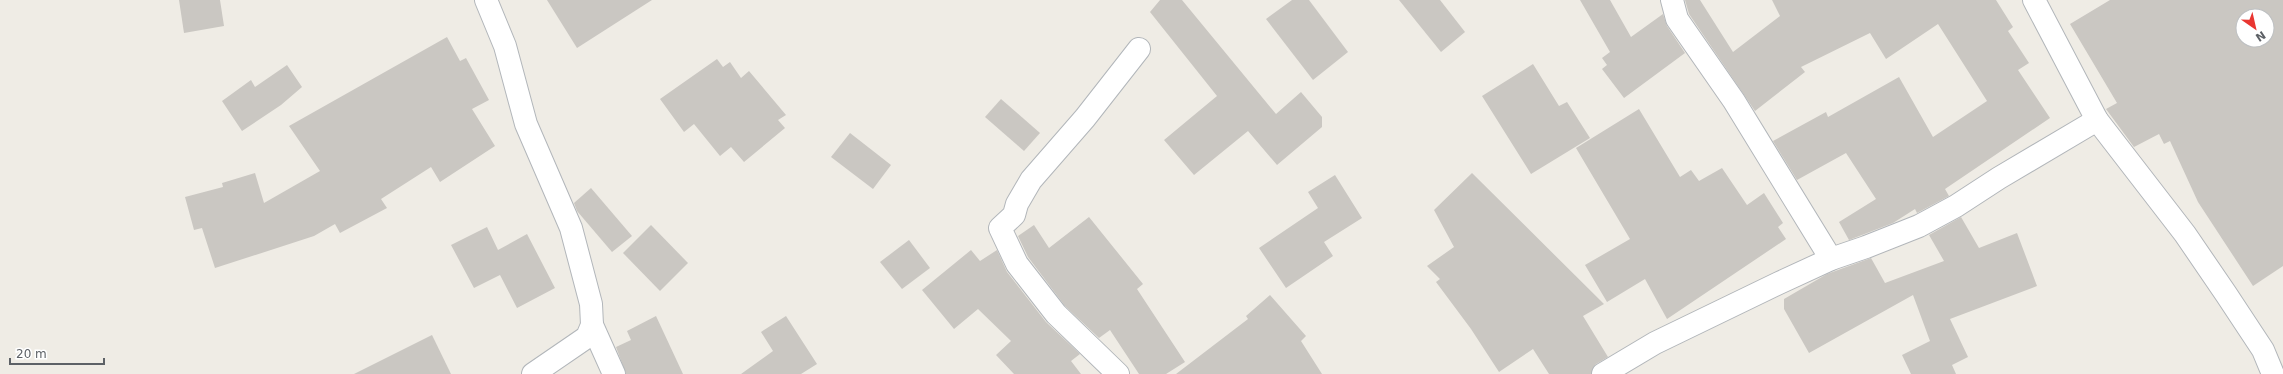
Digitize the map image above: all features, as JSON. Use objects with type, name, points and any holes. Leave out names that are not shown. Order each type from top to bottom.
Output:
[{"type":"street","points":[[486,0],[505,46],[526,124],[571,228],[586,282],[592,325],[614,374]]},
{"type":"street","points":[[1672,0],[1677,19],[1734,102],[1830,259]]},
{"type":"street","points":[[2034,0],[2097,120],[2185,234],[2263,350],[2273,374]]},
{"type":"street","points":[[1118,374],[1056,314],[1017,264],[1000,228],[1014,215],[1017,204],[1031,180],[1085,118],[1139,50]]},
{"type":"street","points":[[1603,374],[1655,343],[1830,259],[1866,248],[1919,226],[1956,206],[1999,178],[2097,120]]},
{"type":"street","points":[[533,374],[583,341],[587,337],[592,325]]},
{"type":"building","points":[[179,0],[220,0],[224,26],[184,33]]},
{"type":"building","points":[[547,0],[652,0],[577,48]]},
{"type":"building","points":[[1160,0],[1182,0],[1276,114],[1301,92],[1322,117],[1322,127],[1277,165],[1248,131],[1194,175],[1164,140],[1217,96],[1150,12]]},
{"type":"building","points":[[1292,0],[1309,0],[1348,52],[1313,80],[1266,19]]},
{"type":"building","points":[[1399,0],[1440,0],[1465,32],[1441,52]]},
{"type":"building","points":[[1580,0],[1610,0],[1631,37],[1663,14],[1667,26],[1685,53],[1624,98],[1602,69],[1607,65],[1602,58],[1610,52]]},
{"type":"building","points":[[1685,0],[1700,0],[1733,52],[1780,16],[1772,0],[1996,0],[2013,27],[2008,31],[2029,63],[2018,70],[2050,118],[1945,189],[1949,196],[1917,213],[1915,209],[1893,223],[1849,240],[1839,222],[1876,199],[1846,153],[1797,180],[1773,141],[1826,112],[1828,117],[1899,77],[1933,137],[1987,101],[1938,24],[1886,59],[1870,33],[1801,67],[1805,72],[1755,111],[1689,14]]},
{"type":"building","points":[[2110,0],[2283,0],[2283,266],[2253,286],[2198,202],[2170,141],[2164,144],[2159,134],[2134,147],[2106,109],[2117,103],[2070,24]]},
{"type":"building","points":[[447,37],[460,61],[466,58],[489,100],[472,109],[495,146],[440,182],[431,167],[381,199],[387,208],[340,233],[335,224],[314,236],[215,268],[202,228],[194,230],[185,197],[223,187],[222,183],[255,173],[264,203],[320,171],[289,126]]},
{"type":"building","points":[[717,59],[723,67],[730,62],[741,78],[749,71],[786,115],[778,120],[785,128],[744,162],[731,147],[720,156],[694,124],[684,132],[660,99]]},
{"type":"building","points":[[1533,64],[1559,106],[1567,102],[1590,138],[1531,174],[1482,96]]},
{"type":"building","points":[[287,65],[302,87],[281,105],[242,131],[222,101],[251,80],[255,87]]},
{"type":"building","points":[[1001,99],[1040,133],[1024,151],[985,117]]},
{"type":"building","points":[[1639,109],[1680,177],[1691,170],[1699,181],[1722,168],[1747,205],[1764,193],[1783,223],[1778,227],[1786,239],[1667,319],[1645,279],[1607,302],[1585,265],[1630,239],[1576,148]]},
{"type":"building","points":[[850,133],[891,165],[873,189],[831,157]]},
{"type":"building","points":[[1472,173],[1604,304],[1583,316],[1608,357],[1596,364],[1591,374],[1549,374],[1533,349],[1499,372],[1471,329],[1436,282],[1440,279],[1427,266],[1454,247],[1434,210]]},
{"type":"building","points":[[1335,175],[1362,218],[1324,242],[1333,256],[1286,288],[1259,248],[1318,208],[1308,192]]},
{"type":"building","points":[[591,188],[632,236],[612,252],[577,211],[574,203]]},
{"type":"building","points":[[1089,217],[1143,284],[1137,289],[1185,362],[1166,374],[1139,374],[1110,330],[1099,338],[1065,306],[1028,257],[1018,236],[1034,225],[1049,248]]},
{"type":"building","points":[[1961,217],[1979,248],[2017,233],[2037,286],[1950,319],[1968,357],[1952,365],[1956,374],[1911,374],[1902,355],[1930,341],[1913,295],[1809,353],[1784,309],[1784,299],[1827,274],[1871,258],[1885,283],[1944,261],[1929,235]]},
{"type":"building","points":[[651,225],[688,263],[660,291],[623,253]]},
{"type":"building","points":[[487,227],[498,250],[527,234],[555,288],[517,308],[500,275],[474,288],[451,245]]},
{"type":"building","points":[[909,240],[930,268],[902,289],[880,262]]},
{"type":"building","points":[[971,250],[980,261],[997,250],[1007,272],[1046,322],[1080,354],[1071,361],[1081,374],[1014,374],[996,355],[1011,341],[978,309],[954,329],[922,290]]},
{"type":"building","points":[[1270,295],[1306,336],[1301,341],[1322,374],[1176,374],[1248,319],[1246,316]]},
{"type":"building","points":[[656,316],[683,374],[626,374],[616,347],[631,340],[627,331]]},
{"type":"building","points":[[786,316],[817,364],[801,374],[741,374],[773,351],[761,332]]},
{"type":"building","points":[[432,335],[451,374],[354,374]]}]
